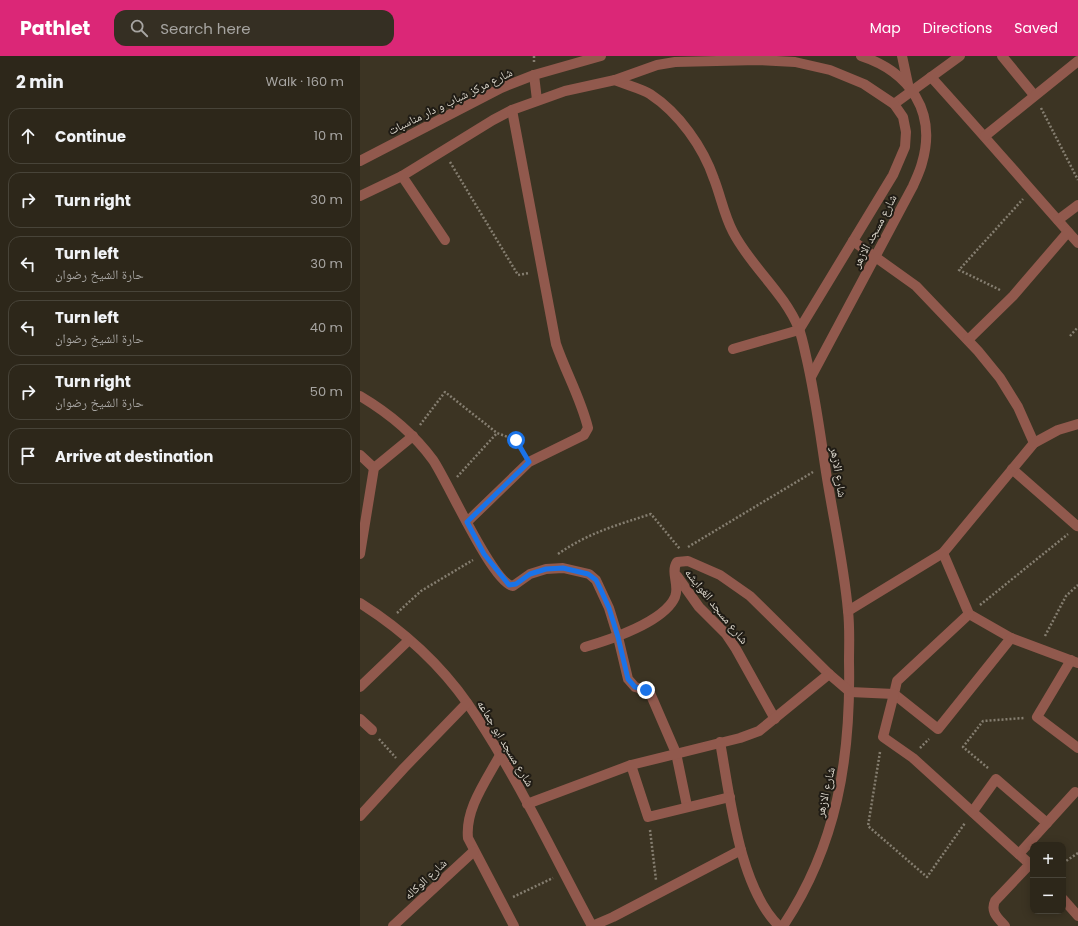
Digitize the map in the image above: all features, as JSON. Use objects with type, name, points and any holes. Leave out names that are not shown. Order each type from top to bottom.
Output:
[{"type":"street","name":"شارع مركز شباب و دار مناسبات","points":[[360,161],[502,88],[534,75],[600,56]]},
{"type":"street","points":[[860,56],[888,69],[910,87]]},
{"type":"street","name":"شارع مسجد الازهر","points":[[811,377],[913,186],[922,163],[926,139],[924,114],[910,87],[902,56]]},
{"type":"street","points":[[360,196],[402,176],[443,150],[512,110],[565,91],[615,80],[675,59],[758,58],[795,62],[830,70],[864,84],[894,104],[910,87],[931,77],[960,56]]},
{"type":"street","points":[[1002,56],[1034,95]]},
{"type":"street","points":[[986,136],[1034,95],[1078,61]]},
{"type":"street","points":[[534,75],[537,100]]},
{"type":"street","points":[[931,77],[986,136],[1030,190],[1078,243]]},
{"type":"street","name":"شارع الازهر","points":[[615,80],[649,93],[670,111],[688,131],[703,154],[714,178],[722,206],[733,232],[747,256],[790,311],[799,330],[811,377],[848,611],[850,692],[847,748],[836,810],[812,876],[798,903],[783,926]]},
{"type":"street","name":"شارع مسجد الازهر","points":[[799,330],[893,175],[905,147],[906,132],[903,117],[894,104]]},
{"type":"street","points":[[467,522],[529,462],[584,435],[588,428],[579,398],[569,379],[556,344],[541,271],[512,110]]},
{"type":"street","points":[[402,176],[445,240]]},
{"type":"street","points":[[1058,220],[1078,205]]},
{"type":"street","points":[[968,340],[1013,296],[1068,232]]},
{"type":"street","points":[[853,241],[916,286],[968,340],[1000,378],[1018,407],[1034,443]]},
{"type":"street","points":[[733,349],[799,330]]},
{"type":"street","points":[[362,400],[413,436],[432,460],[449,486],[484,554],[509,585],[516,584],[530,574],[546,569],[563,568],[588,574],[596,580],[618,637],[628,679],[635,687],[646,690],[650,693],[676,753],[687,806]]},
{"type":"street","points":[[848,611],[943,553],[1034,443],[1058,430],[1078,424]]},
{"type":"street","points":[[360,554],[374,468],[413,436]]},
{"type":"street","points":[[360,455],[374,468]]},
{"type":"street","points":[[1012,469],[1077,526]]},
{"type":"street","points":[[943,553],[969,614],[1011,638],[1074,661],[1037,717],[1078,748]]},
{"type":"street","points":[[585,647],[618,637],[638,628],[671,603],[674,599],[677,586],[674,572],[677,562],[688,561],[720,575],[750,596],[829,674],[850,692],[894,694],[938,729],[1011,638]]},
{"type":"street","name":"شارع مسجد الغوايشه","points":[[674,572],[699,606],[726,634],[775,719]]},
{"type":"street","name":"شارع مسجد ابو جماعه","points":[[360,603],[409,640],[440,670],[467,703],[500,756],[527,804],[592,926]]},
{"type":"street","points":[[969,614],[897,681],[883,737],[913,758],[1030,863]]},
{"type":"street","points":[[360,687],[409,640]]},
{"type":"street","points":[[527,804],[631,765],[740,738],[759,731],[829,674]]},
{"type":"street","points":[[360,816],[467,703]]},
{"type":"street","points":[[360,719],[372,730]]},
{"type":"street","points":[[720,742],[741,850],[758,896],[770,918],[778,926]]},
{"type":"street","points":[[500,756],[471,811],[466,824],[468,838],[474,851],[514,926]]},
{"type":"street","points":[[631,765],[648,817],[687,806],[730,797]]},
{"type":"street","points":[[973,811],[996,779],[1047,823]]},
{"type":"street","points":[[1019,854],[1075,792]]},
{"type":"street","points":[[592,926],[615,922],[657,893],[741,850]]},
{"type":"street","name":"شارع الوكاله","points":[[399,924],[474,851]]},
{"type":"street","points":[[1005,926],[995,915],[993,906],[995,901],[1030,867]]},
{"type":"street","points":[[1066,902],[1078,916]]},
{"type":"path","points":[[1034,95],[1078,180]]},
{"type":"path","points":[[443,150],[518,275],[541,271]]},
{"type":"path","points":[[1013,296],[959,270],[1030,190]]},
{"type":"path","points":[[1070,336],[1078,327]]},
{"type":"path","points":[[413,436],[445,392],[497,433],[516,440],[529,462]]},
{"type":"path","points":[[449,486],[497,433]]},
{"type":"path","points":[[555,557],[573,544],[599,530],[651,514],[682,551],[825,465]]},
{"type":"path","points":[[969,614],[1077,526]]},
{"type":"path","points":[[387,622],[421,590],[484,554]]},
{"type":"path","points":[[1039,648],[1066,596],[1078,585]]},
{"type":"path","points":[[996,779],[997,776],[963,747],[983,721],[1037,717]]},
{"type":"path","points":[[913,758],[938,729]]},
{"type":"path","points":[[372,730],[404,768]]},
{"type":"path","points":[[883,737],[868,826],[927,877],[973,811]]},
{"type":"path","points":[[648,817],[657,893]]},
{"type":"path","points":[[1066,861],[1078,853]]},
{"type":"path","points":[[501,903],[563,873]]},
{"type":"route","points":[[516,440],[529,462],[467,522],[484,554],[509,585],[513,586],[530,574],[546,569],[563,568],[580,571],[588,574],[596,580],[609,608],[628,679],[635,687],[646,690]]}]
